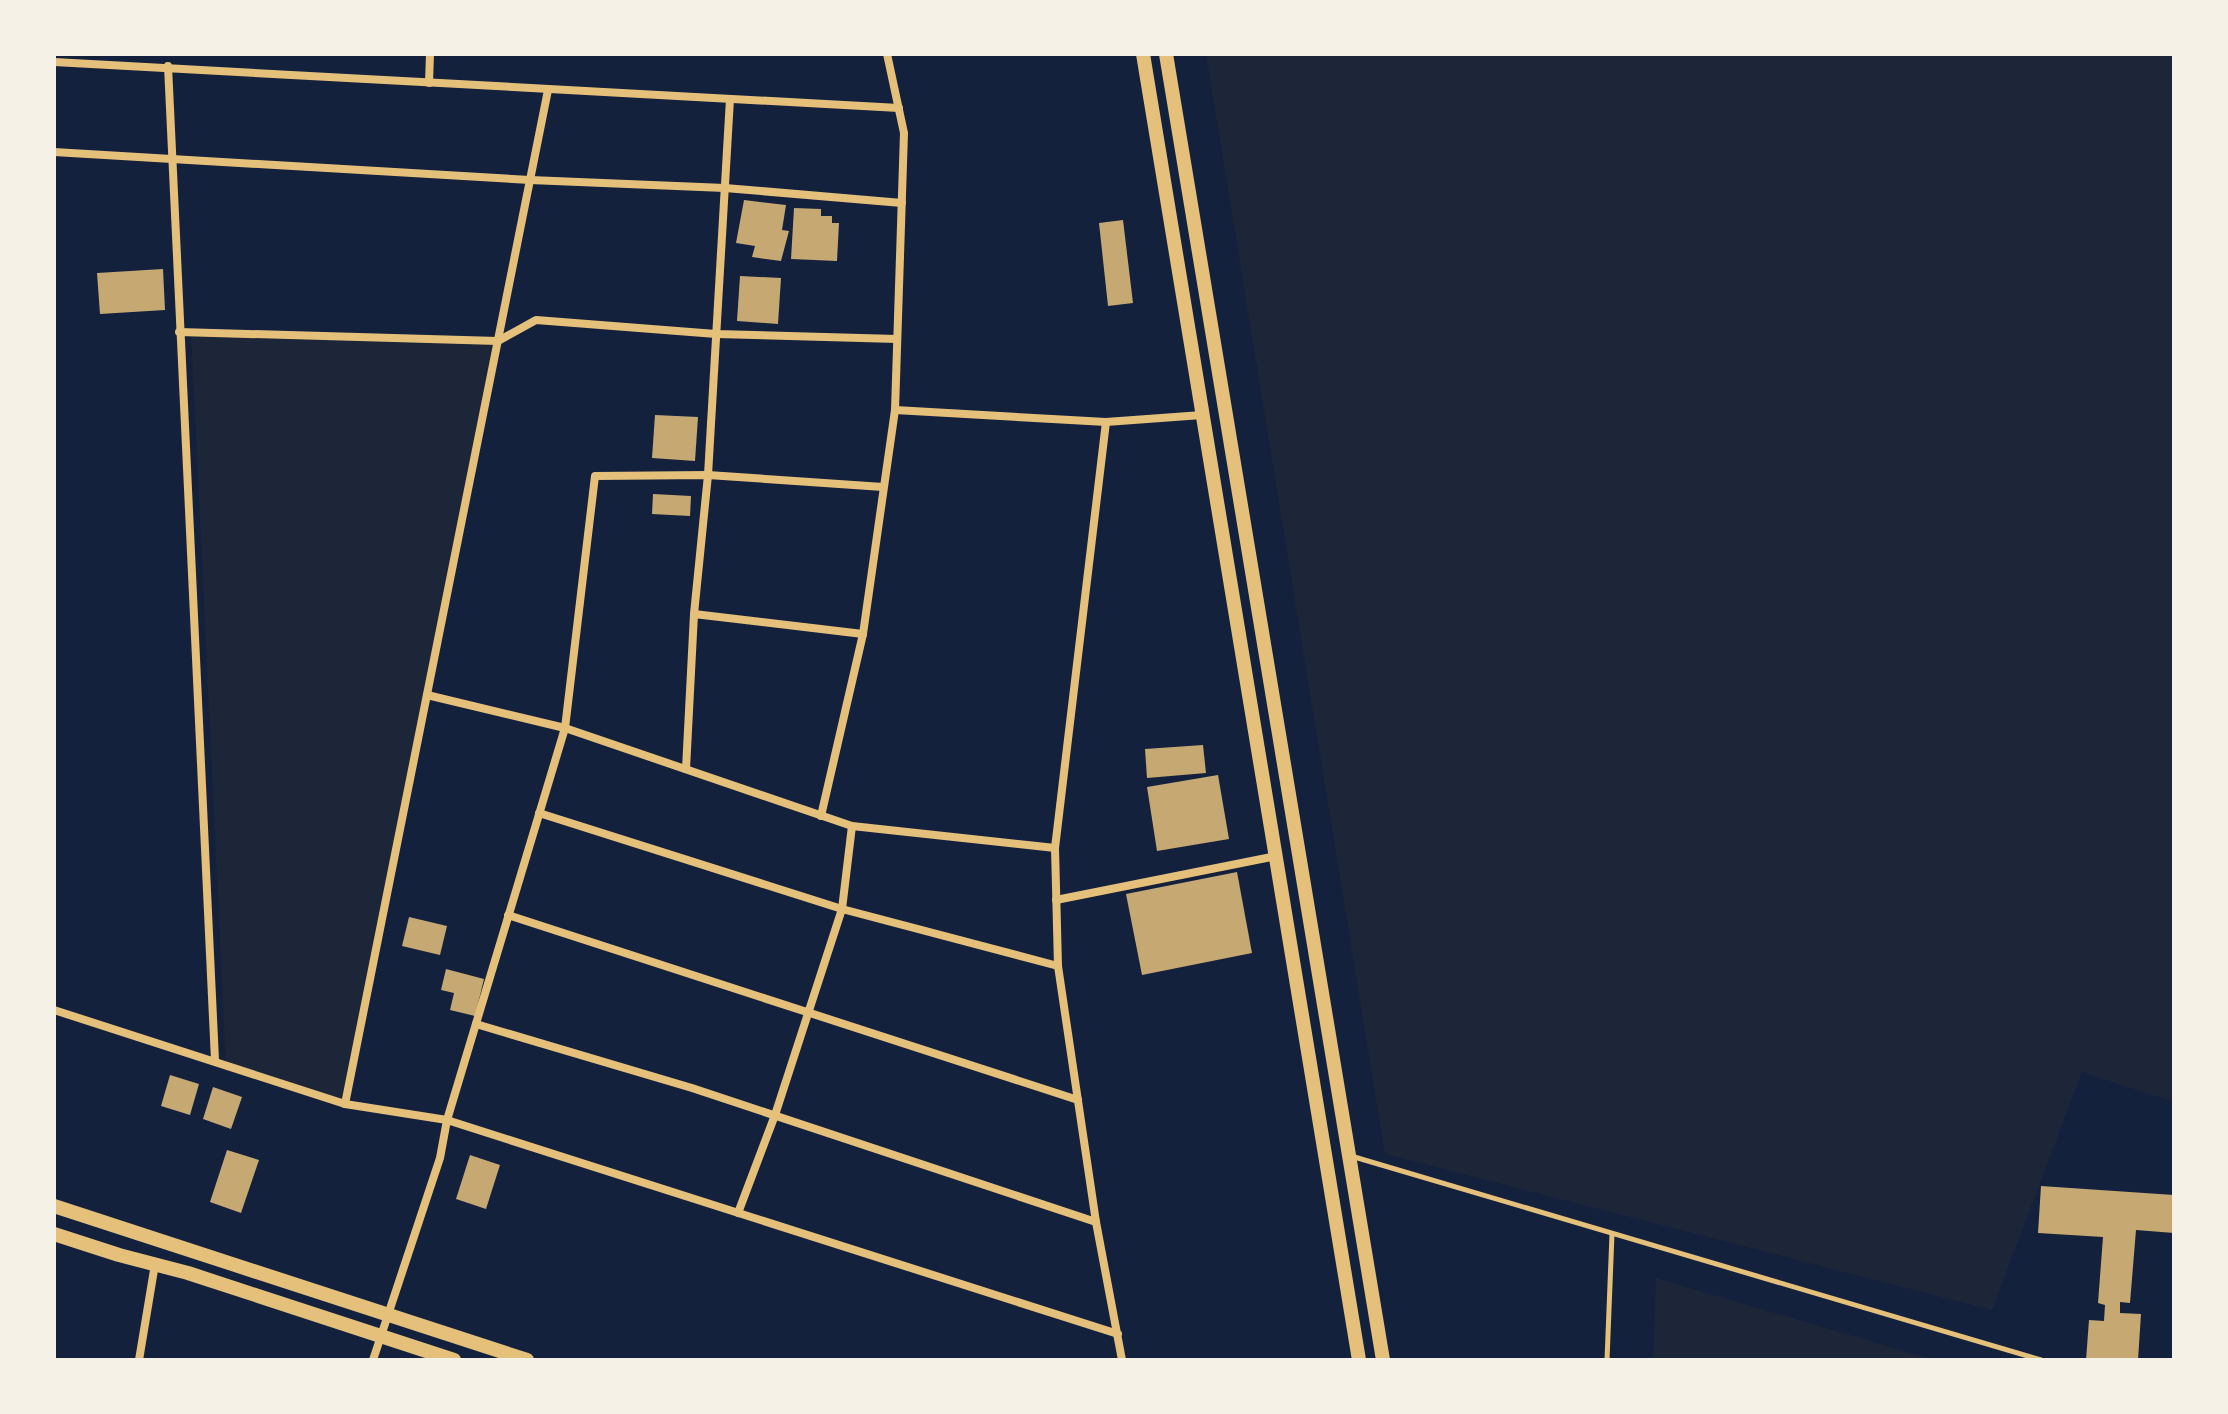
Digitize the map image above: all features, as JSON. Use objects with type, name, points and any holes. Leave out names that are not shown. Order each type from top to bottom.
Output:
[{"type":"main road","points":[[1143,54],[1359,1360]]},
{"type":"main road","points":[[1166,54],[1383,1360]]},
{"type":"main road","points":[[54,1206],[527,1360]]},
{"type":"main road","points":[[54,1234],[454,1360]]},
{"type":"street","points":[[429,83],[430,54]]},
{"type":"street","points":[[821,816],[863,634],[895,410],[904,133],[887,54]]},
{"type":"street","points":[[54,62],[899,108]]},
{"type":"street","points":[[168,66],[215,1060]]},
{"type":"street","points":[[345,1104],[548,90]]},
{"type":"street","points":[[686,769],[694,614],[708,475],[730,99]]},
{"type":"street","points":[[54,152],[530,180],[725,188],[902,203]]},
{"type":"street","points":[[179,332],[498,341],[536,320],[716,334],[897,339]]},
{"type":"street","points":[[895,410],[1106,422],[1202,415]]},
{"type":"street","points":[[1106,422],[1055,848],[1058,966],[1096,1222],[1122,1360]]},
{"type":"street","points":[[373,1360],[440,1158],[447,1120],[565,728],[595,476],[708,475],[883,487]]},
{"type":"street","points":[[694,614],[863,634]]},
{"type":"street","points":[[427,695],[565,728],[852,826],[1055,848]]},
{"type":"street","points":[[539,813],[842,909],[1058,966]]},
{"type":"street","points":[[738,1213],[775,1115],[842,909],[852,826]]},
{"type":"street","points":[[1056,900],[1276,856]]},
{"type":"street","points":[[508,915],[1078,1100]]},
{"type":"street","points":[[54,1010],[345,1104],[447,1120],[1118,1334]]},
{"type":"street","points":[[476,1024],[775,1115],[1096,1222]]},
{"type":"street","points":[[139,1360],[155,1264]]},
{"type":"lane","points":[[1350,1156],[2041,1360]]},
{"type":"lane","points":[[1607,1360],[1612,1234]]},
{"type":"shaded area","points":[[1206,54],[2174,54],[2174,1102],[2082,1072],[1992,1310],[1385,1154]]},
{"type":"shaded area","points":[[191,333],[498,341],[345,1104],[226,1064]]},
{"type":"shaded area","points":[[1656,1278],[1935,1360],[1653,1360]]},
{"type":"building","points":[[744,200],[786,205],[782,230],[789,231],[781,261],[752,257],[755,246],[736,243]]},
{"type":"building","points":[[794,208],[821,209],[821,216],[832,216],[832,223],[839,223],[837,261],[791,259]]},
{"type":"building","points":[[1123,220],[1133,303],[1108,306],[1099,223]]},
{"type":"building","points":[[163,269],[165,310],[100,314],[97,273]]},
{"type":"building","points":[[740,276],[781,278],[778,324],[737,321]]},
{"type":"building","points":[[655,415],[698,417],[695,461],[652,458]]},
{"type":"building","points":[[653,494],[691,496],[690,516],[652,514]]},
{"type":"building","points":[[1203,745],[1206,773],[1147,778],[1145,749]]},
{"type":"building","points":[[1218,775],[1229,839],[1157,851],[1147,787]]},
{"type":"building","points":[[1237,872],[1252,953],[1142,975],[1126,894]]},
{"type":"building","points":[[409,917],[447,926],[440,955],[402,946]]},
{"type":"building","points":[[446,969],[484,979],[475,1016],[450,1010],[454,993],[441,990]]},
{"type":"building","points":[[170,1075],[199,1084],[190,1115],[161,1106]]},
{"type":"building","points":[[213,1087],[242,1097],[231,1129],[203,1119]]},
{"type":"building","points":[[227,1150],[259,1160],[241,1213],[210,1202]]},
{"type":"building","points":[[470,1155],[500,1165],[486,1209],[456,1199]]},
{"type":"building","points":[[2041,1186],[2174,1195],[2174,1233],[2136,1230],[2130,1303],[2120,1302],[2120,1313],[2141,1314],[2138,1360],[2086,1360],[2089,1320],[2104,1321],[2105,1305],[2098,1303],[2103,1237],[2038,1233]]}]
